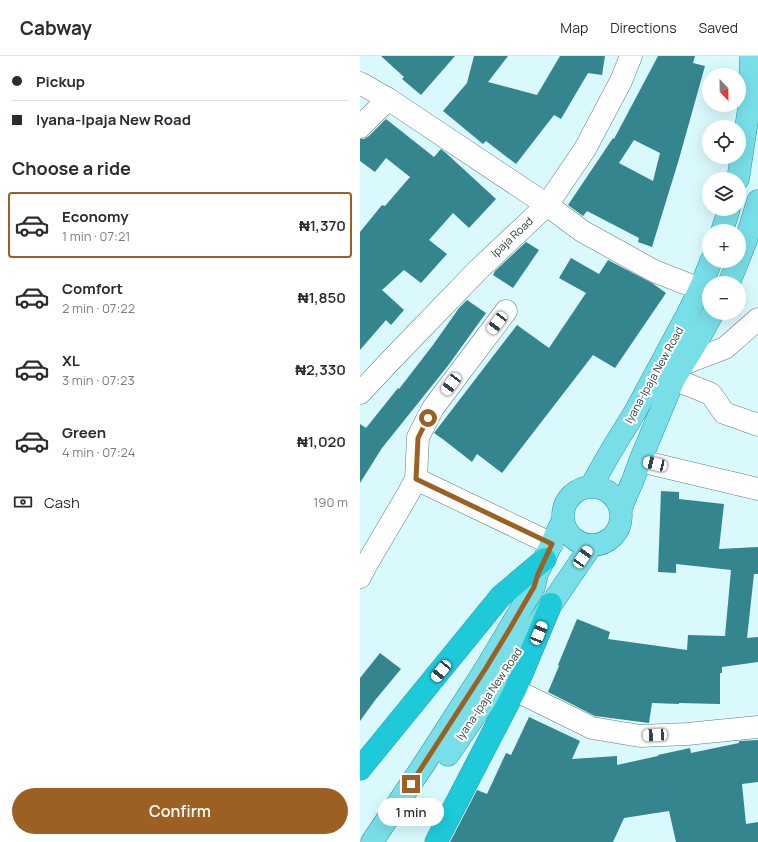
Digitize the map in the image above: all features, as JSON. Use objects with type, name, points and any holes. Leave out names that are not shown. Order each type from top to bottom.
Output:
[{"type":"highway","points":[[360,770],[501,596],[548,551]]},
{"type":"highway","points":[[436,842],[515,690],[551,604]]},
{"type":"main road","points":[[739,172],[749,108],[751,56]]},
{"type":"main road","points":[[746,240],[758,201]]},
{"type":"main road","name":"Iyana-Ipaja New Road","points":[[591,486],[635,412],[700,288],[709,268]]},
{"type":"main road","name":"Iyana-Ipaja New Road","points":[[620,508],[634,480],[640,461],[679,371],[709,320]]},
{"type":"main road","points":[[591,486],[610,492],[620,508],[621,519],[618,530],[611,538],[601,544],[590,546],[578,542],[568,534],[562,522],[562,511],[566,502],[572,494],[581,488],[591,486]]},
{"type":"main road","name":"Iyana-Ipaja New Road","points":[[372,842],[486,668],[534,587],[538,574],[562,522]]},
{"type":"main road","name":"Iyana-Ipaja New Road","points":[[388,842],[590,546]]},
{"type":"street","name":"Ipaja Road","points":[[360,394],[397,353],[478,270],[547,204],[585,149],[621,81],[632,56]]},
{"type":"street","points":[[360,83],[388,99],[547,204],[582,231],[654,271],[700,288]]},
{"type":"street","points":[[360,127],[388,99]]},
{"type":"street","points":[[360,577],[364,567],[416,479],[418,438],[433,408],[506,311]]},
{"type":"street","points":[[758,319],[724,348],[679,371],[711,394],[724,413],[758,425]]},
{"type":"street","points":[[640,461],[758,489]]},
{"type":"street","points":[[416,479],[548,551]]},
{"type":"street","points":[[515,690],[592,728],[640,736],[687,734],[758,727]]},
{"type":"building","points":[[381,56],[455,56],[421,95],[402,79],[404,77]]},
{"type":"building","points":[[474,56],[508,56],[488,82],[537,95],[560,56],[605,56],[602,75],[588,73],[561,119],[554,115],[516,164],[486,141],[483,144],[443,111],[467,83]]},
{"type":"building","points":[[658,56],[695,56],[693,63],[705,66],[704,68],[702,68],[702,77],[652,247],[638,242],[639,238],[587,211],[583,216],[568,205],[613,138],[614,139]],"holes":[[[634,140],[660,153],[653,181],[619,163]]]},
{"type":"building","points":[[386,119],[434,157],[441,149],[496,199],[469,228],[453,213],[429,240],[447,254],[421,283],[404,270],[382,290],[404,310],[391,325],[386,320],[360,350],[360,232],[382,205],[385,206],[410,177],[386,158],[375,172],[360,161],[360,139],[364,139],[369,136]]},
{"type":"building","points":[[526,242],[539,250],[513,288],[493,275],[495,271]]},
{"type":"building","points":[[571,258],[599,274],[608,260],[652,283],[666,293],[615,368],[593,355],[502,473],[477,454],[472,462],[434,433],[517,325],[549,348],[586,293],[559,278]]},
{"type":"building","points":[[467,300],[486,313],[447,367],[382,448],[360,483],[360,424],[366,428],[398,388],[399,389],[459,308]]},
{"type":"building","points":[[661,491],[679,492],[679,499],[724,504],[719,549],[758,547],[758,574],[754,574],[747,638],[758,637],[758,662],[722,667],[722,673],[720,673],[720,704],[652,703],[649,723],[595,716],[548,692],[577,619],[610,632],[608,639],[687,650],[688,635],[725,636],[731,570],[676,564],[676,573],[658,572]]},
{"type":"building","points":[[380,653],[401,669],[360,721],[360,678]]},
{"type":"building","points":[[529,717],[580,741],[572,759],[617,756],[617,765],[690,748],[691,753],[739,743],[739,741],[758,740],[758,782],[742,784],[746,824],[758,822],[758,842],[676,842],[669,811],[624,818],[613,842],[450,842],[477,790],[487,794],[506,753],[511,755]]},
{"type":"route","points":[[411,784],[509,630],[534,587],[538,574],[552,544],[416,479],[418,438],[428,418]]}]
